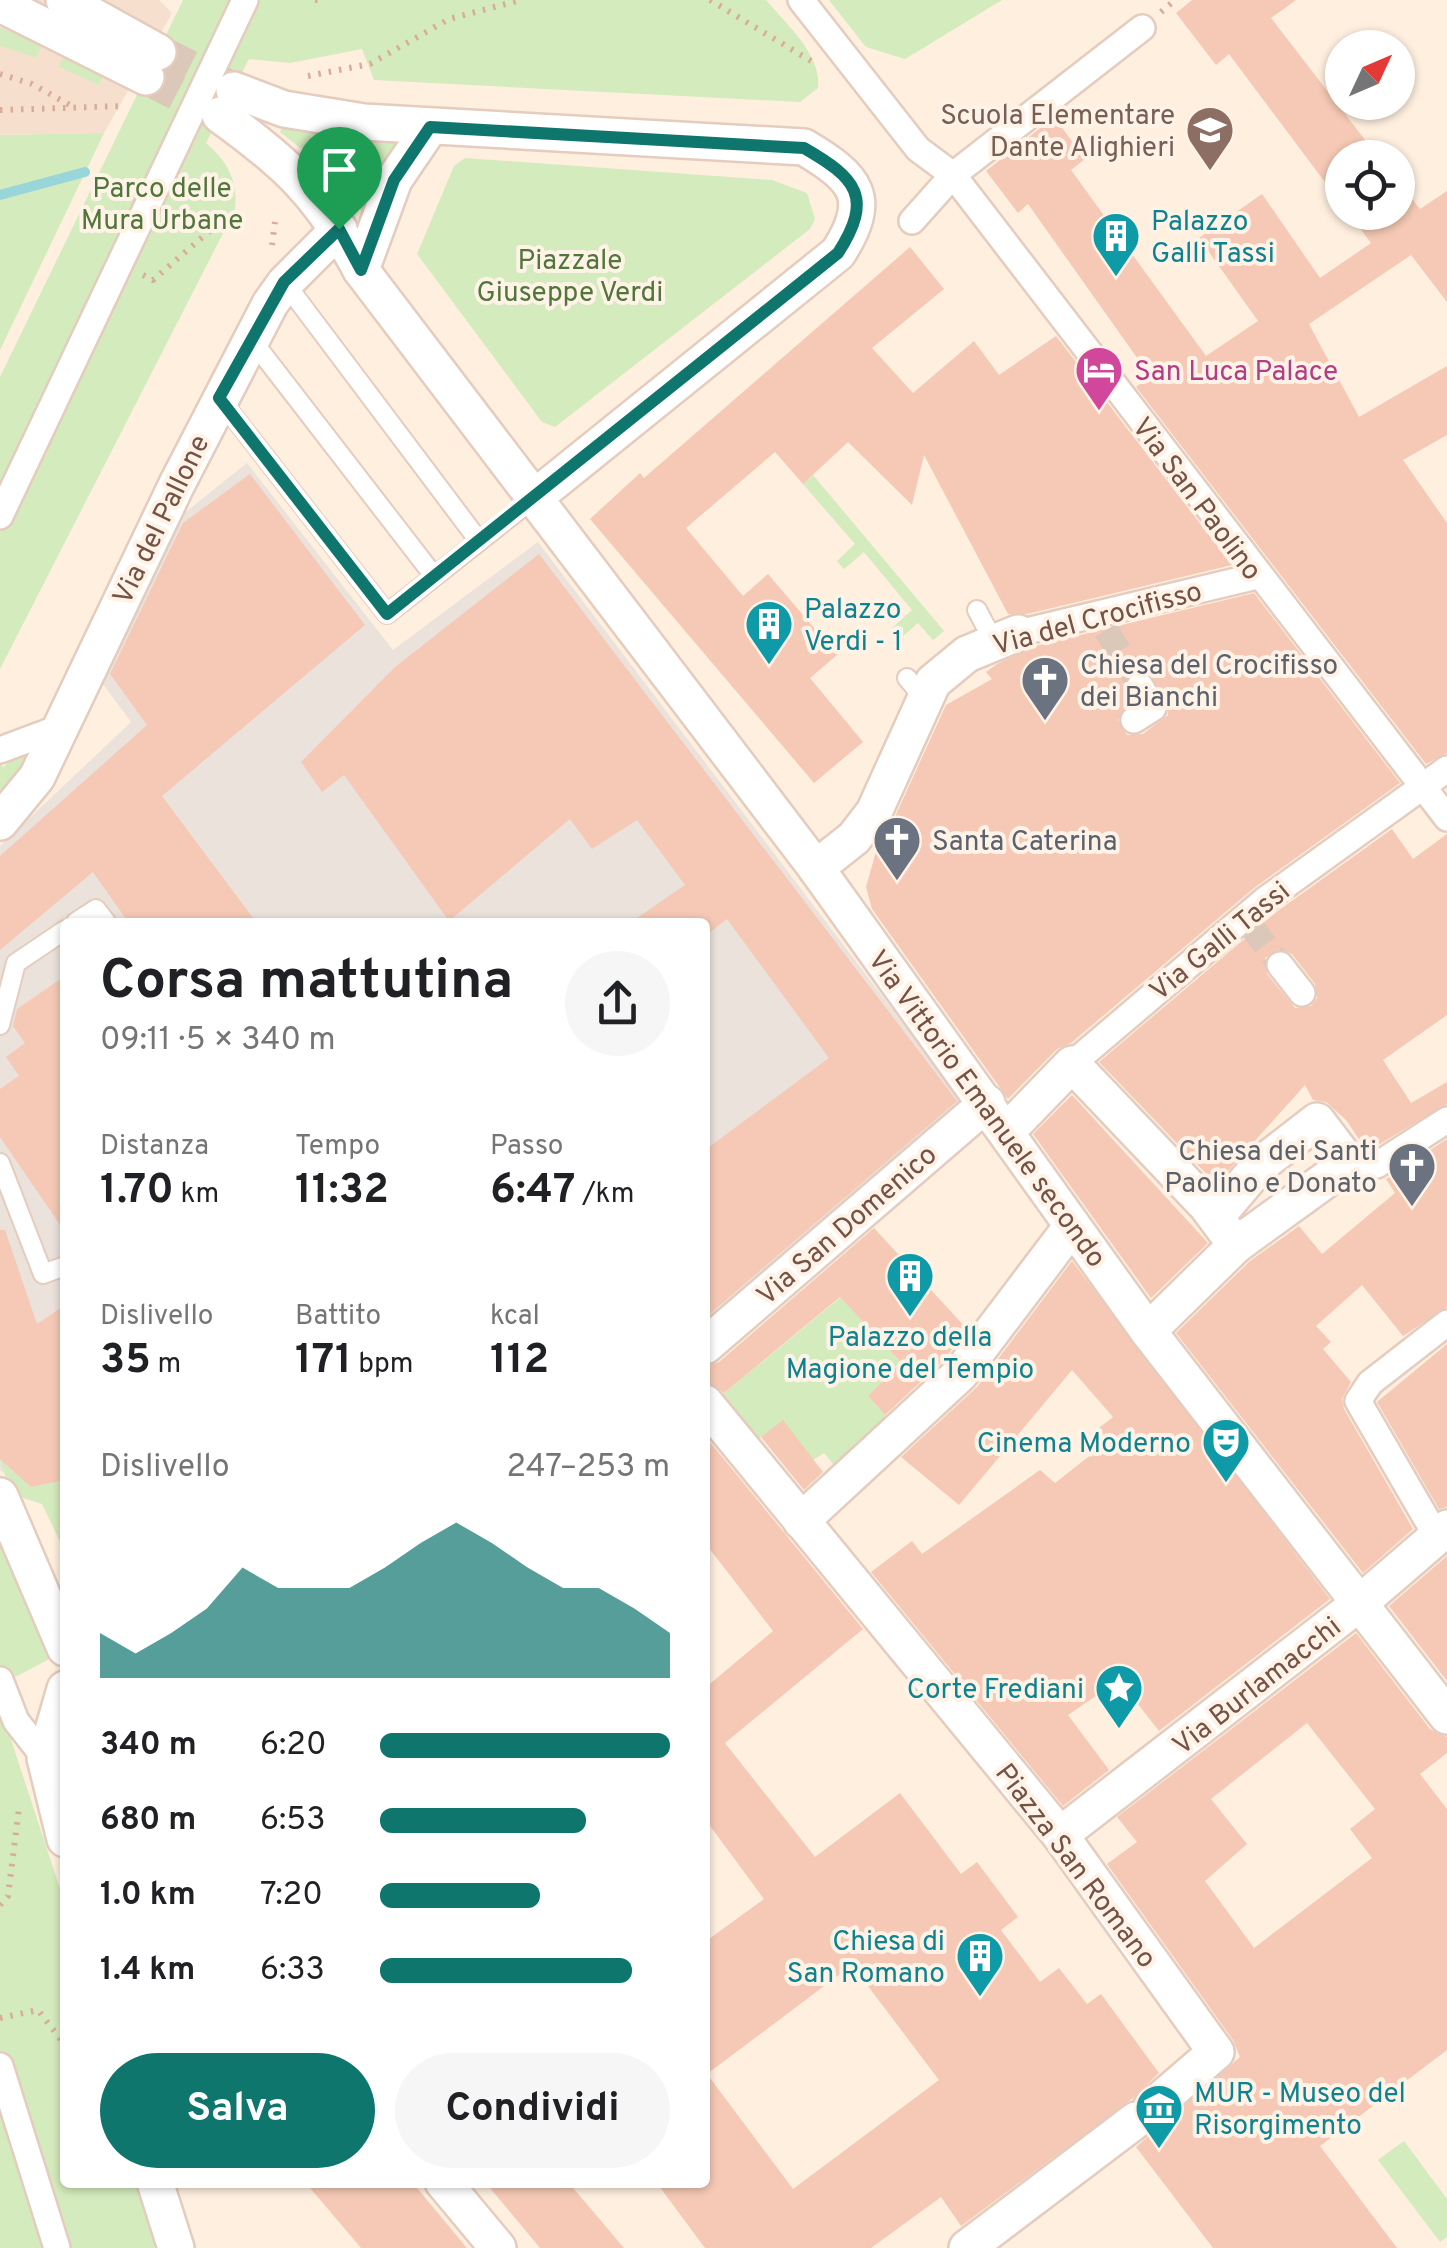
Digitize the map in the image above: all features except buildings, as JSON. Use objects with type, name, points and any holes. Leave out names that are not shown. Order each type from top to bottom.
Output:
[{"type":"street","points":[[64,0],[145,78]]},
{"type":"street","points":[[0,516],[245,0]]},
{"type":"street","name":"Via San Paolino","points":[[801,0],[918,149],[953,176],[1257,576],[1447,818]]},
{"type":"street","points":[[0,4],[145,78]]},
{"type":"street","points":[[912,221],[953,176],[1142,28]]},
{"type":"street","points":[[227,102],[430,127],[804,148],[840,169],[858,194],[857,224],[838,253],[534,498],[361,270],[339,229],[295,172],[227,102]]},
{"type":"street","points":[[361,270],[394,180],[430,127]]},
{"type":"street","name":"Via del Pallone","points":[[0,822],[37,777],[250,338],[277,293],[339,229]]},
{"type":"street","name":"Via Vittorio Emanuele secondo","points":[[534,498],[816,868],[1148,1331],[1447,1716]]},
{"type":"street","name":"Via del Crocifisso","points":[[816,868],[854,838],[874,812],[916,688],[953,664],[1006,638],[1101,621],[1257,576]]},
{"type":"street","points":[[1134,720],[1153,708],[1140,686]]},
{"type":"street","points":[[0,750],[59,728]]},
{"type":"street","name":"Via Galli Tassi","points":[[997,1117],[1072,1064],[1247,921],[1447,769]]},
{"type":"street","points":[[1280,965],[1302,993]]},
{"type":"street","points":[[1072,1064],[1226,1231]]},
{"type":"street","name":"Via San Domenico","points":[[710,1342],[997,1117]]},
{"type":"street","points":[[1226,1231],[1349,1163],[1377,1165],[1447,1120]]},
{"type":"street","points":[[1148,1331],[1226,1231],[1259,1166],[1317,1122],[1349,1163]]},
{"type":"street","points":[[801,1521],[919,1417],[960,1374],[1072,1226]]},
{"type":"street","points":[[1442,1532],[1358,1402],[1370,1382],[1447,1323]]},
{"type":"street","name":"Piazza San Romano","points":[[710,1409],[1060,1834],[1216,2052],[1075,2179],[968,2248]]},
{"type":"street","points":[[0,1496],[60,1636]]},
{"type":"street","name":"Via Burlamacchi","points":[[1060,1834],[1361,1602],[1442,1532]]},
{"type":"street","points":[[0,1680],[16,1721],[54,1742]]},
{"type":"street","points":[[60,1713],[54,1742],[60,1795]]},
{"type":"street","points":[[0,2066],[57,2248]]},
{"type":"street","points":[[157,2188],[176,2248]]},
{"type":"street","points":[[448,2188],[498,2248]]},
{"type":"lane","points":[[277,293],[478,541]]},
{"type":"lane","points":[[250,338],[434,576]]},
{"type":"lane","points":[[219,398],[387,614],[534,498]]},
{"type":"lane","points":[[977,610],[1006,638]]},
{"type":"lane","points":[[82,918],[96,909],[103,918]]},
{"type":"lane","points":[[0,1025],[16,964],[60,933]]},
{"type":"lane","points":[[0,1164],[43,1274],[60,1268]]},
{"type":"path","points":[[315,0],[325,0]]},
{"type":"path","points":[[473,0],[477,10]]},
{"type":"path","points":[[320,75],[370,64],[449,19],[521,0]]},
{"type":"path","points":[[710,0],[791,52],[814,62],[843,57]]},
{"type":"path","points":[[0,74],[32,84],[76,109]]},
{"type":"path","points":[[0,110],[76,109],[145,78]]},
{"type":"path","points":[[120,263],[153,280],[221,221],[232,221]]},
{"type":"path","points":[[276,222],[282,230]]},
{"type":"path","points":[[0,1905],[8,1896],[20,1806],[54,1742]]},
{"type":"path","points":[[0,2018],[38,2010],[60,2039]]},
{"type":"shaded area","points":[[0,0],[159,0],[172,13],[104,133],[0,135]]},
{"type":"shaded area","points":[[247,463],[393,650],[538,542],[970,1112],[710,1326],[710,918],[60,918],[60,1487],[31,1493],[0,1470],[0,846],[131,722],[100,680],[177,519]]},
{"type":"green space","name":"Parco delle Mura Urbane","points":[[183,0],[766,0],[809,52],[818,88],[800,102],[374,80],[362,49],[290,63],[249,59],[206,143],[230,173],[235,210],[0,669],[0,377]]},
{"type":"green space","points":[[829,0],[1002,0],[905,59],[866,47]]},
{"type":"green space","points":[[0,28],[43,44],[36,58],[0,46]]},
{"type":"green space","points":[[65,52],[106,71],[99,85],[59,67]]},
{"type":"green space","points":[[284,124],[341,140],[395,143],[377,173],[364,214],[321,164],[280,132]]},
{"type":"green space","points":[[104,133],[0,350],[0,135]]},
{"type":"green space","name":"Piazzale Giuseppe Verdi","points":[[465,158],[772,180],[807,193],[815,219],[810,229],[555,427],[542,422],[417,254],[454,166]]},
{"type":"green space","points":[[813,475],[944,631],[933,640],[918,623],[901,638],[892,628],[912,610],[864,552],[844,569],[837,561],[855,544],[803,484]]},
{"type":"green space","points":[[39,741],[0,802],[0,764],[4,767],[20,749]]},
{"type":"green space","points":[[841,1297],[901,1361],[868,1396],[893,1424],[838,1470],[824,1453],[813,1460],[783,1421],[758,1439],[723,1394]]},
{"type":"green space","points":[[0,1459],[31,1487],[60,1481],[60,1542],[42,1504],[11,1494]]},
{"type":"green space","points":[[0,1525],[57,1655],[0,1685]]},
{"type":"green space","points":[[0,1706],[60,1889],[60,2188],[146,2188],[163,2248],[0,2248]]},
{"type":"green space","points":[[1404,2141],[1447,2199],[1447,2237],[1440,2242],[1378,2160]]},
{"type":"waterway","points":[[0,195],[85,172]]},
{"type":"tunnel","points":[[158,52],[234,90]]},
{"type":"tunnel","points":[[146,77],[220,115]]},
{"type":"tunnel","points":[[1106,630],[1140,686]]},
{"type":"tunnel","points":[[1250,925],[1280,965]]},
{"type":"place","name":"Scuola Elementare Dante Alighieri","points":[[1210,172]]},
{"type":"place","name":"Palazzo Galli Tassi","points":[[1116,278]]},
{"type":"place","name":"San Luca Palace","points":[[1099,412]]},
{"type":"place","name":"Palazzo Verdi - 1","points":[[769,666]]},
{"type":"place","name":"Chiesa del Crocifisso dei Bianchi","points":[[1045,722]]},
{"type":"place","name":"Santa Caterina","points":[[897,882]]},
{"type":"place","name":"Chiesa dei Santi Paolino e Donato","points":[[1412,1208]]},
{"type":"place","name":"Palazzo della Magione del Tempio","points":[[910,1318]]},
{"type":"place","name":"Cinema Moderno","points":[[1226,1484]]},
{"type":"place","name":"Corte Frediani","points":[[1119,1730]]},
{"type":"place","name":"Chiesa di San Romano","points":[[980,1998]]},
{"type":"place","name":"MUR - Museo del Risorgimento","points":[[1159,2150]]},
{"type":"route","points":[[430,127],[804,148],[840,169],[858,194],[857,224],[838,253],[387,614],[219,398],[284,282],[339,229],[361,270],[394,180],[430,127]]}]
